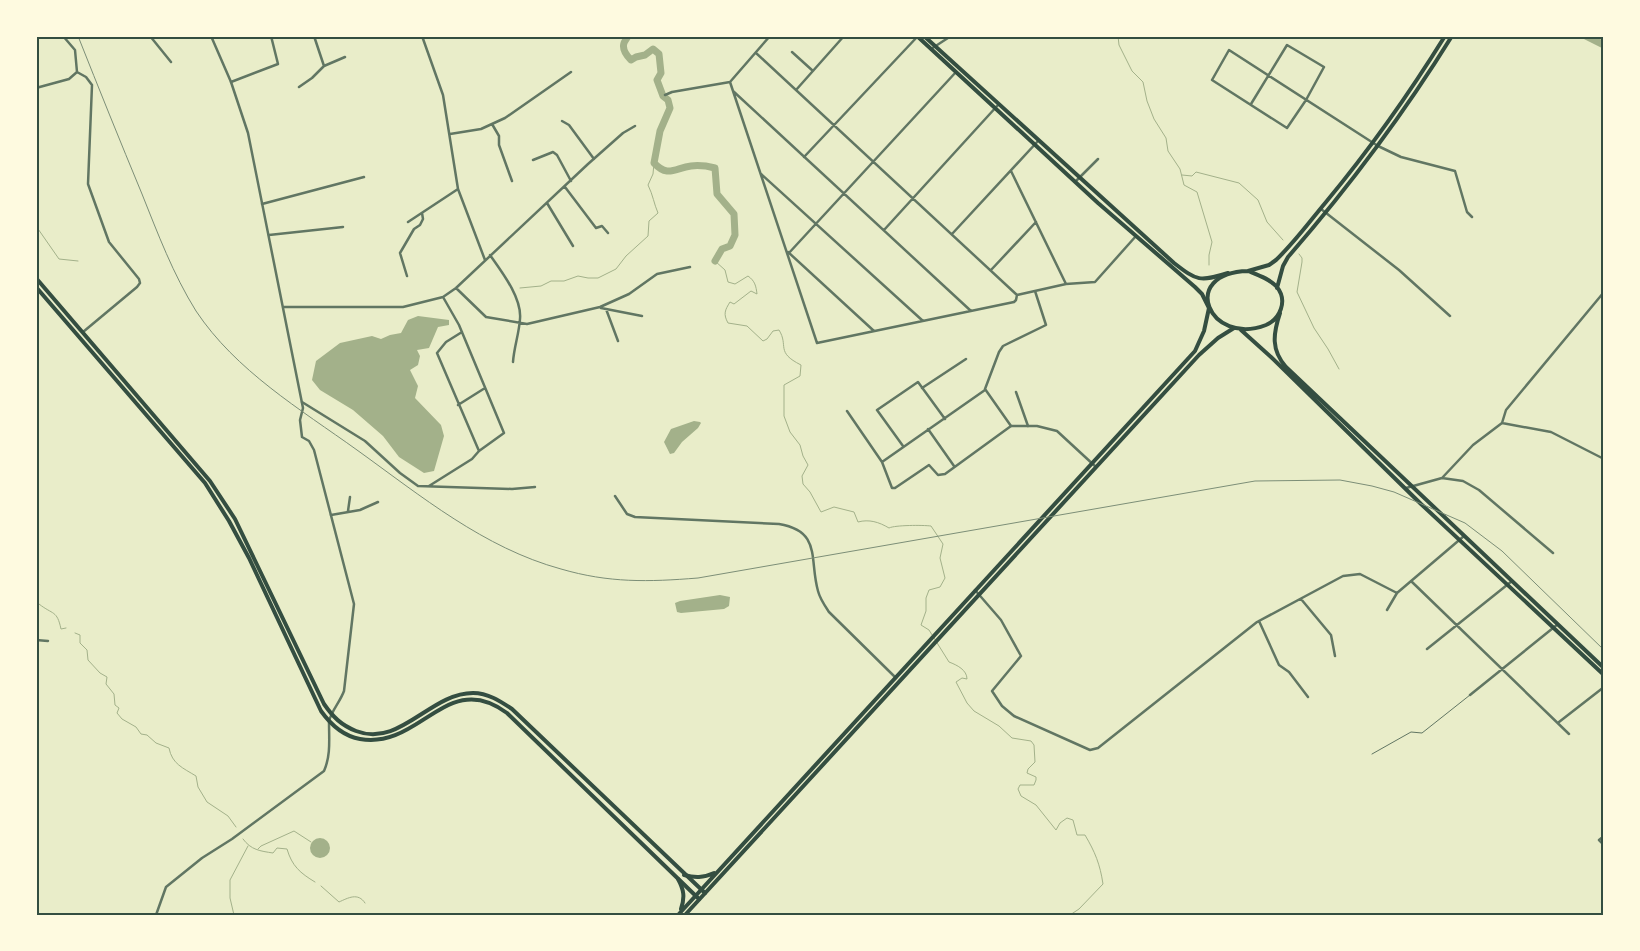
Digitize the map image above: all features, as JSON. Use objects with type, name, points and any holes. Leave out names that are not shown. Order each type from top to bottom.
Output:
[{"type":"main road","points":[[918,36],[1195,287],[1202,294],[1209,308],[1221,321],[1240,330],[1271,357],[1460,540],[1558,624],[1604,668]]},
{"type":"main road","points":[[924,36],[932,48]]},
{"type":"main road","points":[[1138,234],[1189,275],[1206,279],[1269,265],[1276,260],[1320,209],[1373,142],[1403,102],[1445,36]]},
{"type":"main road","points":[[1452,36],[1407,107],[1378,146],[1326,213],[1288,256],[1283,266],[1278,288],[1282,302],[1274,335],[1276,350],[1279,359],[1464,536],[1604,675]]},
{"type":"main road","points":[[1428,63],[1433,66]]},
{"type":"main road","points":[[1248,271],[1261,276],[1278,288]]},
{"type":"main road","points":[[678,914],[894,676],[1195,351],[1204,331],[1209,308],[1207,299],[1210,287],[1228,273]]},
{"type":"main road","points":[[36,278],[210,480],[223,499],[235,519],[324,704],[338,722],[368,734],[378,734],[399,728],[447,698],[474,693],[493,697],[512,709],[705,893]]},
{"type":"main road","points":[[36,287],[205,483],[249,558],[321,711],[329,722],[350,736],[374,741],[400,734],[448,704],[476,699],[491,703],[507,713],[699,899]]},
{"type":"main road","points":[[1240,330],[1268,324],[1274,321],[1280,313]]},
{"type":"main road","points":[[685,915],[1199,355],[1218,338],[1234,328]]},
{"type":"main road","points":[[684,875],[695,878],[716,873]]},
{"type":"main road","points":[[678,878],[683,887],[684,897],[678,914]]},
{"type":"street","points":[[63,36],[75,50],[77,72]]},
{"type":"street","points":[[150,36],[171,62]]},
{"type":"street","points":[[156,915],[166,887],[202,858],[232,839],[324,771],[329,752],[329,722],[331,714],[344,691],[354,604],[314,450],[309,441],[302,437],[300,420],[303,411],[302,402],[248,133],[231,82],[211,36]]},
{"type":"street","points":[[231,82],[278,64],[271,36]]},
{"type":"street","points":[[314,36],[324,66]]},
{"type":"street","points":[[422,36],[443,95],[458,190],[485,260]]},
{"type":"street","points":[[665,95],[672,92],[730,82],[770,36]]},
{"type":"street","points":[[796,90],[844,36]]},
{"type":"street","points":[[804,157],[918,36]]},
{"type":"street","points":[[932,48],[951,36]]},
{"type":"street","points":[[1251,104],[1268,76],[1287,45],[1324,67],[1306,100],[1287,128],[1212,80],[1229,50],[1268,76],[1306,100],[1373,142],[1378,146],[1401,157],[1455,171],[1468,212],[1472,217]]},
{"type":"street","points":[[792,52],[813,71]]},
{"type":"street","points":[[756,53],[1017,294]]},
{"type":"street","points":[[299,87],[324,66],[345,57]]},
{"type":"street","points":[[788,253],[958,71]]},
{"type":"street","points":[[36,88],[69,79],[77,72]]},
{"type":"street","points":[[77,72],[86,77],[92,85],[88,184],[109,242],[137,276],[140,283],[83,332]]},
{"type":"street","points":[[450,134],[482,129],[492,124],[529,102],[571,72]]},
{"type":"street","points":[[730,82],[817,343],[1014,302],[1017,294]]},
{"type":"street","points":[[733,91],[971,311]]},
{"type":"street","points":[[884,230],[997,106]]},
{"type":"street","points":[[562,121],[569,125],[594,159]]},
{"type":"street","points":[[492,124],[499,136],[499,144],[512,181]]},
{"type":"street","points":[[284,307],[403,307],[443,297],[456,288],[623,133],[635,126]]},
{"type":"street","points":[[952,234],[1037,143]]},
{"type":"street","points":[[534,160],[553,152],[557,155],[571,181]]},
{"type":"street","points":[[1078,179],[1098,159]]},
{"type":"street","points":[[1011,172],[1066,284]]},
{"type":"street","points":[[760,173],[923,321]]},
{"type":"street","points":[[262,204],[364,177]]},
{"type":"street","points":[[564,187],[596,228],[602,226],[608,233]]},
{"type":"street","points":[[408,222],[458,190]]},
{"type":"street","points":[[547,204],[573,246]]},
{"type":"street","points":[[1320,209],[1399,270],[1450,316]]},
{"type":"street","points":[[407,276],[400,253],[414,229],[420,225],[423,219],[422,213]]},
{"type":"street","points":[[991,270],[1036,222]]},
{"type":"street","points":[[269,235],[343,227]]},
{"type":"street","points":[[1017,294],[1066,284],[1095,282],[1138,234]]},
{"type":"street","points":[[788,253],[874,331]]},
{"type":"street","points":[[490,255],[507,280],[519,307],[520,324],[513,362]]},
{"type":"street","points":[[456,288],[486,316],[527,324],[600,307],[629,294],[657,274],[690,267]]},
{"type":"street","points":[[882,462],[985,390],[1003,346],[1046,325],[1035,291]]},
{"type":"street","points":[[1442,478],[1473,445],[1502,423],[1506,410],[1604,292]]},
{"type":"street","points":[[428,487],[472,459],[479,451],[504,433],[462,332],[443,297]]},
{"type":"street","points":[[600,307],[606,310],[642,316]]},
{"type":"street","points":[[606,310],[618,341]]},
{"type":"street","points":[[462,332],[446,342],[437,353],[479,451]]},
{"type":"street","points":[[922,388],[966,358]]},
{"type":"street","points":[[903,446],[877,410],[918,382],[945,419]]},
{"type":"street","points":[[458,405],[485,388]]},
{"type":"street","points":[[985,390],[1011,426]]},
{"type":"street","points":[[1016,392],[1028,426]]},
{"type":"street","points":[[302,402],[365,441],[412,483],[418,486],[512,489],[535,487]]},
{"type":"street","points":[[847,412],[882,462],[892,488],[897,487],[929,465],[941,476],[1011,426],[1037,426],[1057,431],[1096,467]]},
{"type":"street","points":[[1502,423],[1551,432],[1604,459]]},
{"type":"street","points":[[928,429],[954,466]]},
{"type":"street","points":[[1406,488],[1442,478],[1463,481],[1479,490],[1553,553]]},
{"type":"street","points":[[615,496],[627,514],[635,517],[793,526],[809,541],[818,592],[829,612],[899,680]]},
{"type":"street","points":[[348,511],[350,497]]},
{"type":"street","points":[[331,515],[360,510],[378,502]]},
{"type":"street","points":[[1386,610],[1397,592],[1464,536]]},
{"type":"street","points":[[974,590],[1001,620],[1021,656],[992,690],[1002,706],[1014,716],[1090,750],[1098,748],[1259,621],[1343,576],[1360,574],[1397,592]]},
{"type":"street","points":[[1411,581],[1559,722],[1569,734]]},
{"type":"street","points":[[1427,649],[1510,582]]},
{"type":"street","points":[[1301,598],[1331,635],[1335,656]]},
{"type":"street","points":[[1259,621],[1279,665],[1288,672],[1308,697]]},
{"type":"street","points":[[1470,695],[1558,624]]},
{"type":"street","points":[[36,640],[48,641]]},
{"type":"street","points":[[1559,722],[1604,687]]},
{"type":"street","points":[[1604,836],[1599,840],[1604,845]]},
{"type":"lane","points":[[1372,754],[1411,732],[1422,733],[1470,695]]},
{"type":"shaded area","points":[[418,316],[449,320],[449,325],[438,327],[429,348],[417,350],[420,356],[418,365],[410,370],[418,386],[415,398],[441,425],[444,436],[434,471],[424,473],[399,457],[383,436],[353,410],[320,390],[312,380],[316,361],[340,343],[372,336],[381,339],[401,333],[408,320]]},
{"type":"shaded area","points":[[694,421],[701,423],[698,428],[682,442],[674,453],[670,454],[664,442],[671,429]]},
{"type":"shaded area","points":[[720,595],[730,597],[729,606],[724,609],[677,612],[675,603],[680,601]]},
{"type":"shaded area","points":[[320,838],[327,841],[330,848],[327,855],[320,858],[313,855],[310,848],[313,841]]},
{"type":"waterway","points":[[628,36],[624,43],[624,48],[631,60],[645,55],[653,49],[659,54],[661,73],[657,80],[663,96],[668,100],[670,108],[660,131],[654,163],[659,168],[668,171],[694,166],[715,168],[717,194],[734,214],[735,235],[730,246],[722,249],[715,261]]},
{"type":"waterway","points":[[1118,36],[1119,45],[1132,71],[1143,82],[1147,101],[1154,119],[1166,138],[1168,151],[1180,169],[1184,185],[1197,192],[1212,242],[1209,265]]},
{"type":"waterway","points":[[1586,36],[1604,45]]},
{"type":"waterway","points":[[520,288],[541,286],[551,281],[564,281],[578,276],[598,278],[616,269],[626,256],[648,236],[649,221],[658,213],[648,185],[653,174],[654,163]]},
{"type":"waterway","points":[[1182,175],[1192,176],[1196,172],[1239,183],[1258,200],[1267,222],[1283,240]]},
{"type":"waterway","points":[[36,226],[59,259],[78,261]]},
{"type":"waterway","points":[[1299,254],[1302,262],[1297,292],[1314,328],[1339,369]]},
{"type":"waterway","points":[[715,261],[725,270],[728,282],[735,284],[748,276],[754,282],[756,289],[757,294],[751,291],[734,304],[730,302],[725,312],[728,323],[747,326],[763,341],[773,331],[779,330],[785,352],[801,365],[800,376],[784,385],[784,416],[790,432],[800,445],[808,465],[802,476],[803,484],[810,492],[821,512],[834,507],[854,512],[858,522],[874,522],[889,528],[916,525],[931,526],[943,544],[940,558],[945,578],[940,587],[929,590],[926,598],[926,611],[921,625],[929,630],[949,662],[958,666],[967,676],[967,679],[962,678],[956,682],[967,703],[974,711],[999,726],[1012,738],[1031,741],[1034,745],[1035,762],[1028,769],[1027,773],[1036,777],[1036,780],[1034,785],[1020,785],[1018,789],[1021,796],[1036,805],[1056,830],[1060,823],[1067,818],[1073,820],[1077,835],[1085,835],[1092,847],[1099,864],[1103,884],[1079,909],[1070,915]]},
{"type":"waterway","points":[[36,604],[54,614],[58,619],[61,629],[66,628]]},
{"type":"waterway","points":[[75,633],[80,635],[80,643],[87,650],[88,660],[100,673],[107,677],[106,684],[114,694],[115,705],[119,708],[117,713],[122,719],[136,727],[141,734],[147,735],[156,743],[169,748],[175,762],[196,776],[198,787],[207,802],[228,816],[236,827]]},
{"type":"waterway","points":[[258,849],[294,831],[311,842]]},
{"type":"waterway","points":[[243,839],[253,848],[264,852],[273,853],[277,848],[287,849],[291,860],[297,868],[315,882]]},
{"type":"waterway","points":[[234,915],[230,898],[230,880],[248,846]]},
{"type":"waterway","points":[[321,886],[339,902],[356,897],[365,903]]},
{"type":"railway","points":[[78,36],[166,254],[196,311],[212,333],[249,371],[270,388],[429,502],[479,534],[533,560],[579,574],[612,579],[645,581],[698,578],[1255,481],[1340,480],[1394,492],[1465,523],[1502,551],[1604,650]]}]
